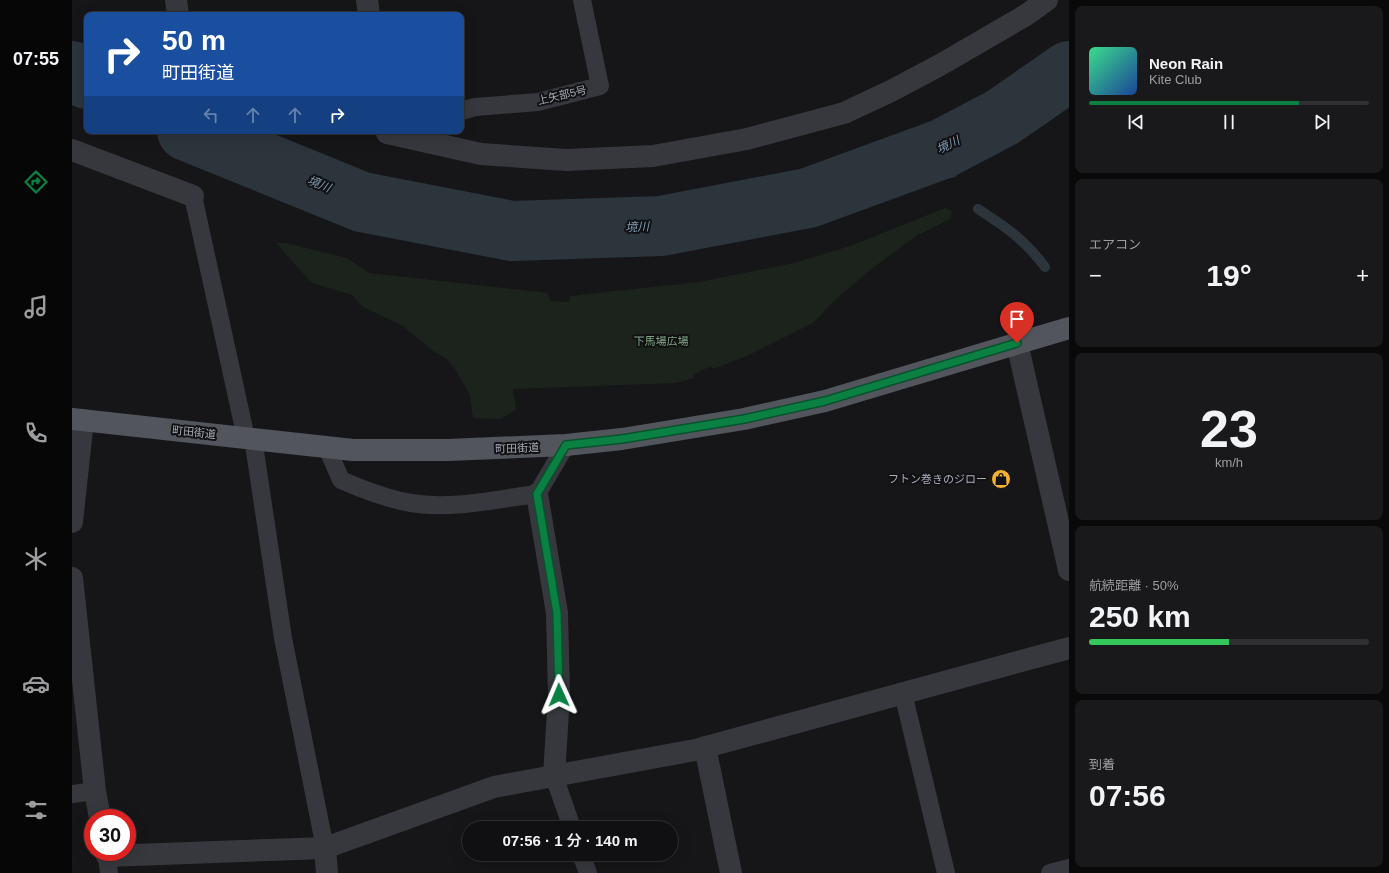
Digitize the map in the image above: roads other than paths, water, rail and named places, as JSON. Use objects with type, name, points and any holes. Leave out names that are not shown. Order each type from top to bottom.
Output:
[{"type":"main road","name":"町田街道","points":[[78,420],[354,450],[440,450],[566,445],[622,439],[744,419],[817,403],[1069,328]]},
{"type":"street","points":[[176,0],[178,12]]},
{"type":"street","points":[[367,0],[369,12]]},
{"type":"street","points":[[395,134],[481,154],[566,160],[652,156],[747,139],[844,112],[891,91],[940,65],[1024,7],[1047,0]]},
{"type":"street","points":[[72,150],[193,196]]},
{"type":"street","points":[[1017,343],[1061,500],[1069,570]]},
{"type":"street","points":[[72,522],[78,420]]},
{"type":"street","points":[[537,494],[557,613],[559,695],[554,776]]},
{"type":"street","points":[[72,578],[95,791],[98,809]]},
{"type":"street","points":[[136,858],[325,848],[494,788],[705,747],[1069,648]]},
{"type":"street","points":[[705,747],[731,873]]},
{"type":"street","points":[[325,848],[327,873]]},
{"type":"lane","name":"上矢部5号","points":[[464,110],[475,107],[538,102],[600,86],[587,1]]},
{"type":"lane","points":[[193,196],[250,438],[283,638],[325,848]]},
{"type":"lane","points":[[327,448],[341,480],[375,494],[412,504],[446,506],[537,494],[566,445]]},
{"type":"lane","points":[[902,694],[946,873]]},
{"type":"lane","points":[[554,776],[570,821]]},
{"type":"lane","points":[[72,794],[95,791]]},
{"type":"lane","points":[[584,861],[588,873]]},
{"type":"lane","points":[[1050,873],[1069,868]]},
{"type":"waterway","name":"境川","points":[[72,71],[84,77]]},
{"type":"waterway","name":"境川","points":[[194,134],[362,202],[512,231],[661,226],[808,198],[942,149],[1003,117],[1069,71]]},
{"type":"waterway","points":[[942,149],[952,173]]},
{"type":"waterway","points":[[978,209],[998,222],[1022,241],[1045,267]]},
{"type":"place","name":"フトン巻きのジロー","points":[[1001,479]]},
{"type":"park label","name":"下馬場広場","points":[[661,341]]}]
